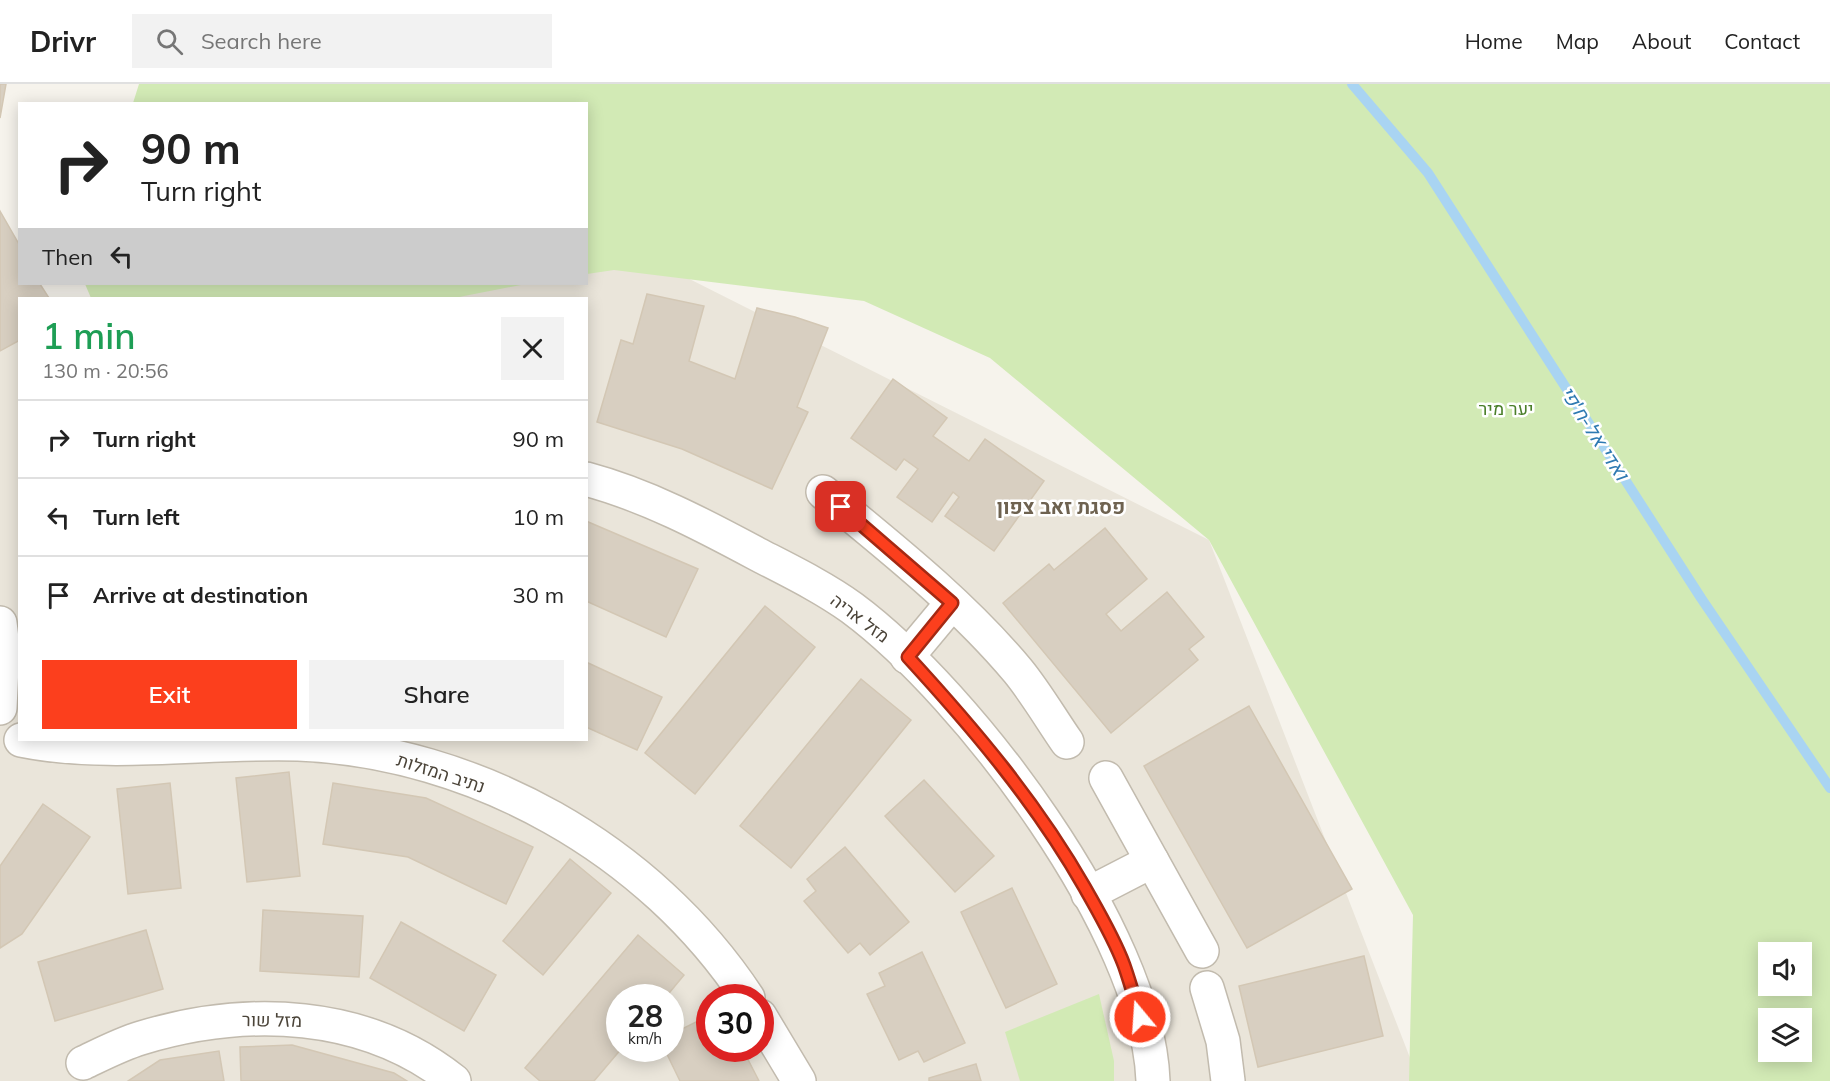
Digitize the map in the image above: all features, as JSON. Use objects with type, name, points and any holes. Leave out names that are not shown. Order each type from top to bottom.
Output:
[{"type":"street","name":"מזל אריה","points":[[588,480],[607,485],[703,526],[780,566],[851,607],[908,657],[954,706],[1016,781],[1060,845],[1088,894],[1124,964],[1140,1017],[1152,1081]]},
{"type":"street","points":[[823,492],[952,603],[1018,672],[1067,742]]},
{"type":"street","points":[[908,657],[952,603]]},
{"type":"street","points":[[0,623],[3,656],[0,708]]},
{"type":"street","name":"נתיב המזלות","points":[[0,735],[18,739]]},
{"type":"street","name":"נתיב המזלות","points":[[32,741],[68,747],[297,744],[365,750],[421,764],[479,783],[556,819],[595,842],[649,885],[697,933],[737,984]]},
{"type":"street","points":[[1106,778],[1202,951]]},
{"type":"street","points":[[1088,894],[1152,861]]},
{"type":"street","points":[[1207,988],[1223,1041],[1228,1081]]},
{"type":"street","name":"מזל שור","points":[[82,1063],[139,1038],[181,1027],[234,1019],[317,1020],[358,1031],[395,1046],[436,1066],[454,1081]]},
{"type":"street","points":[[774,1039],[799,1081]]},
{"type":"shaded area","points":[[600,234],[1209,540],[1419,1081],[0,1081],[0,306],[18,320],[18,741],[588,741],[588,297],[310,297],[368,285],[588,285],[588,237]]},
{"type":"green space","name":"יער מיר","points":[[139,84],[1830,84],[1830,1081],[1409,1081],[1413,915],[1209,540],[990,358],[864,301],[614,270],[588,274],[588,102],[133,102]]},
{"type":"green space","points":[[85,285],[521,285],[459,297],[91,297]]},
{"type":"green space","points":[[1099,994],[1114,1061],[1114,1081],[1020,1081],[1005,1032]]},
{"type":"building","points":[[0,84],[6,84],[0,118]]},
{"type":"building","points":[[0,211],[18,242],[18,285],[41,285],[48,297],[18,297],[18,341],[0,351]]},
{"type":"building","points":[[647,294],[704,306],[689,361],[735,379],[757,308],[828,328],[797,407],[808,412],[772,489],[682,449],[597,422],[621,340],[633,344]]},
{"type":"building","points":[[893,379],[947,418],[933,436],[969,461],[985,439],[1044,481],[994,551],[945,516],[959,497],[953,492],[932,522],[897,497],[918,469],[904,459],[896,470],[851,438]]},
{"type":"building","points":[[588,522],[698,569],[666,637],[588,602]]},
{"type":"building","points":[[1105,528],[1147,579],[1106,614],[1121,631],[1167,592],[1204,637],[1189,649],[1198,660],[1111,733],[1003,603],[1049,564],[1054,570]]},
{"type":"building","points":[[765,606],[815,647],[695,794],[645,753]]},
{"type":"building","points":[[588,663],[662,697],[637,750],[588,728]]},
{"type":"building","points":[[861,679],[911,720],[791,868],[740,826]]},
{"type":"building","points":[[1249,706],[1352,889],[1247,948],[1144,766]]},
{"type":"building","points":[[289,772],[300,876],[247,882],[236,778]]},
{"type":"building","points":[[924,780],[994,856],[955,892],[885,816]]},
{"type":"building","points":[[170,783],[181,888],[128,894],[117,789]]},
{"type":"building","points":[[333,783],[426,798],[533,847],[506,904],[408,857],[323,844]]},
{"type":"building","points":[[43,804],[90,837],[22,934],[0,948],[0,866]]},
{"type":"building","points":[[845,847],[909,922],[870,955],[860,943],[848,953],[804,901],[816,891],[807,879]]},
{"type":"building","points":[[570,859],[611,893],[543,975],[503,941]]},
{"type":"building","points":[[1012,888],[1057,984],[1006,1008],[961,912]]},
{"type":"building","points":[[263,910],[363,916],[359,977],[260,971]]},
{"type":"building","points":[[401,922],[496,975],[464,1031],[370,978]]},
{"type":"building","points":[[146,930],[163,989],[55,1021],[38,962]]},
{"type":"building","points":[[638,935],[684,975],[677,984],[606,984],[606,1062],[610,1062],[594,1081],[540,1081],[525,1068]]},
{"type":"building","points":[[922,952],[965,1043],[924,1062],[918,1051],[899,1060],[867,994],[885,986],[879,973]]},
{"type":"building","points":[[1364,956],[1383,1036],[1258,1067],[1239,986]]},
{"type":"building","points":[[696,1022],[696,1062],[749,1062],[759,1081],[680,1081],[671,1062],[684,1062],[684,1028]]},
{"type":"building","points":[[292,1045],[394,1073],[407,1081],[241,1081],[240,1047]]},
{"type":"building","points":[[219,1051],[224,1081],[128,1081],[160,1060]]},
{"type":"building","points":[[976,1064],[981,1081],[929,1081],[929,1078]]},
{"type":"waterway","name":"ואדי אל-ח'פי","points":[[1352,84],[1428,173],[1701,598],[1830,788]]},
{"type":"district","name":"פסגת זאב צפון","points":[[1061,506]]},
{"type":"route","points":[[841,507],[931,582],[952,603],[908,657],[954,706],[1016,781],[1060,845],[1100,914],[1124,964],[1140,1017]]}]
